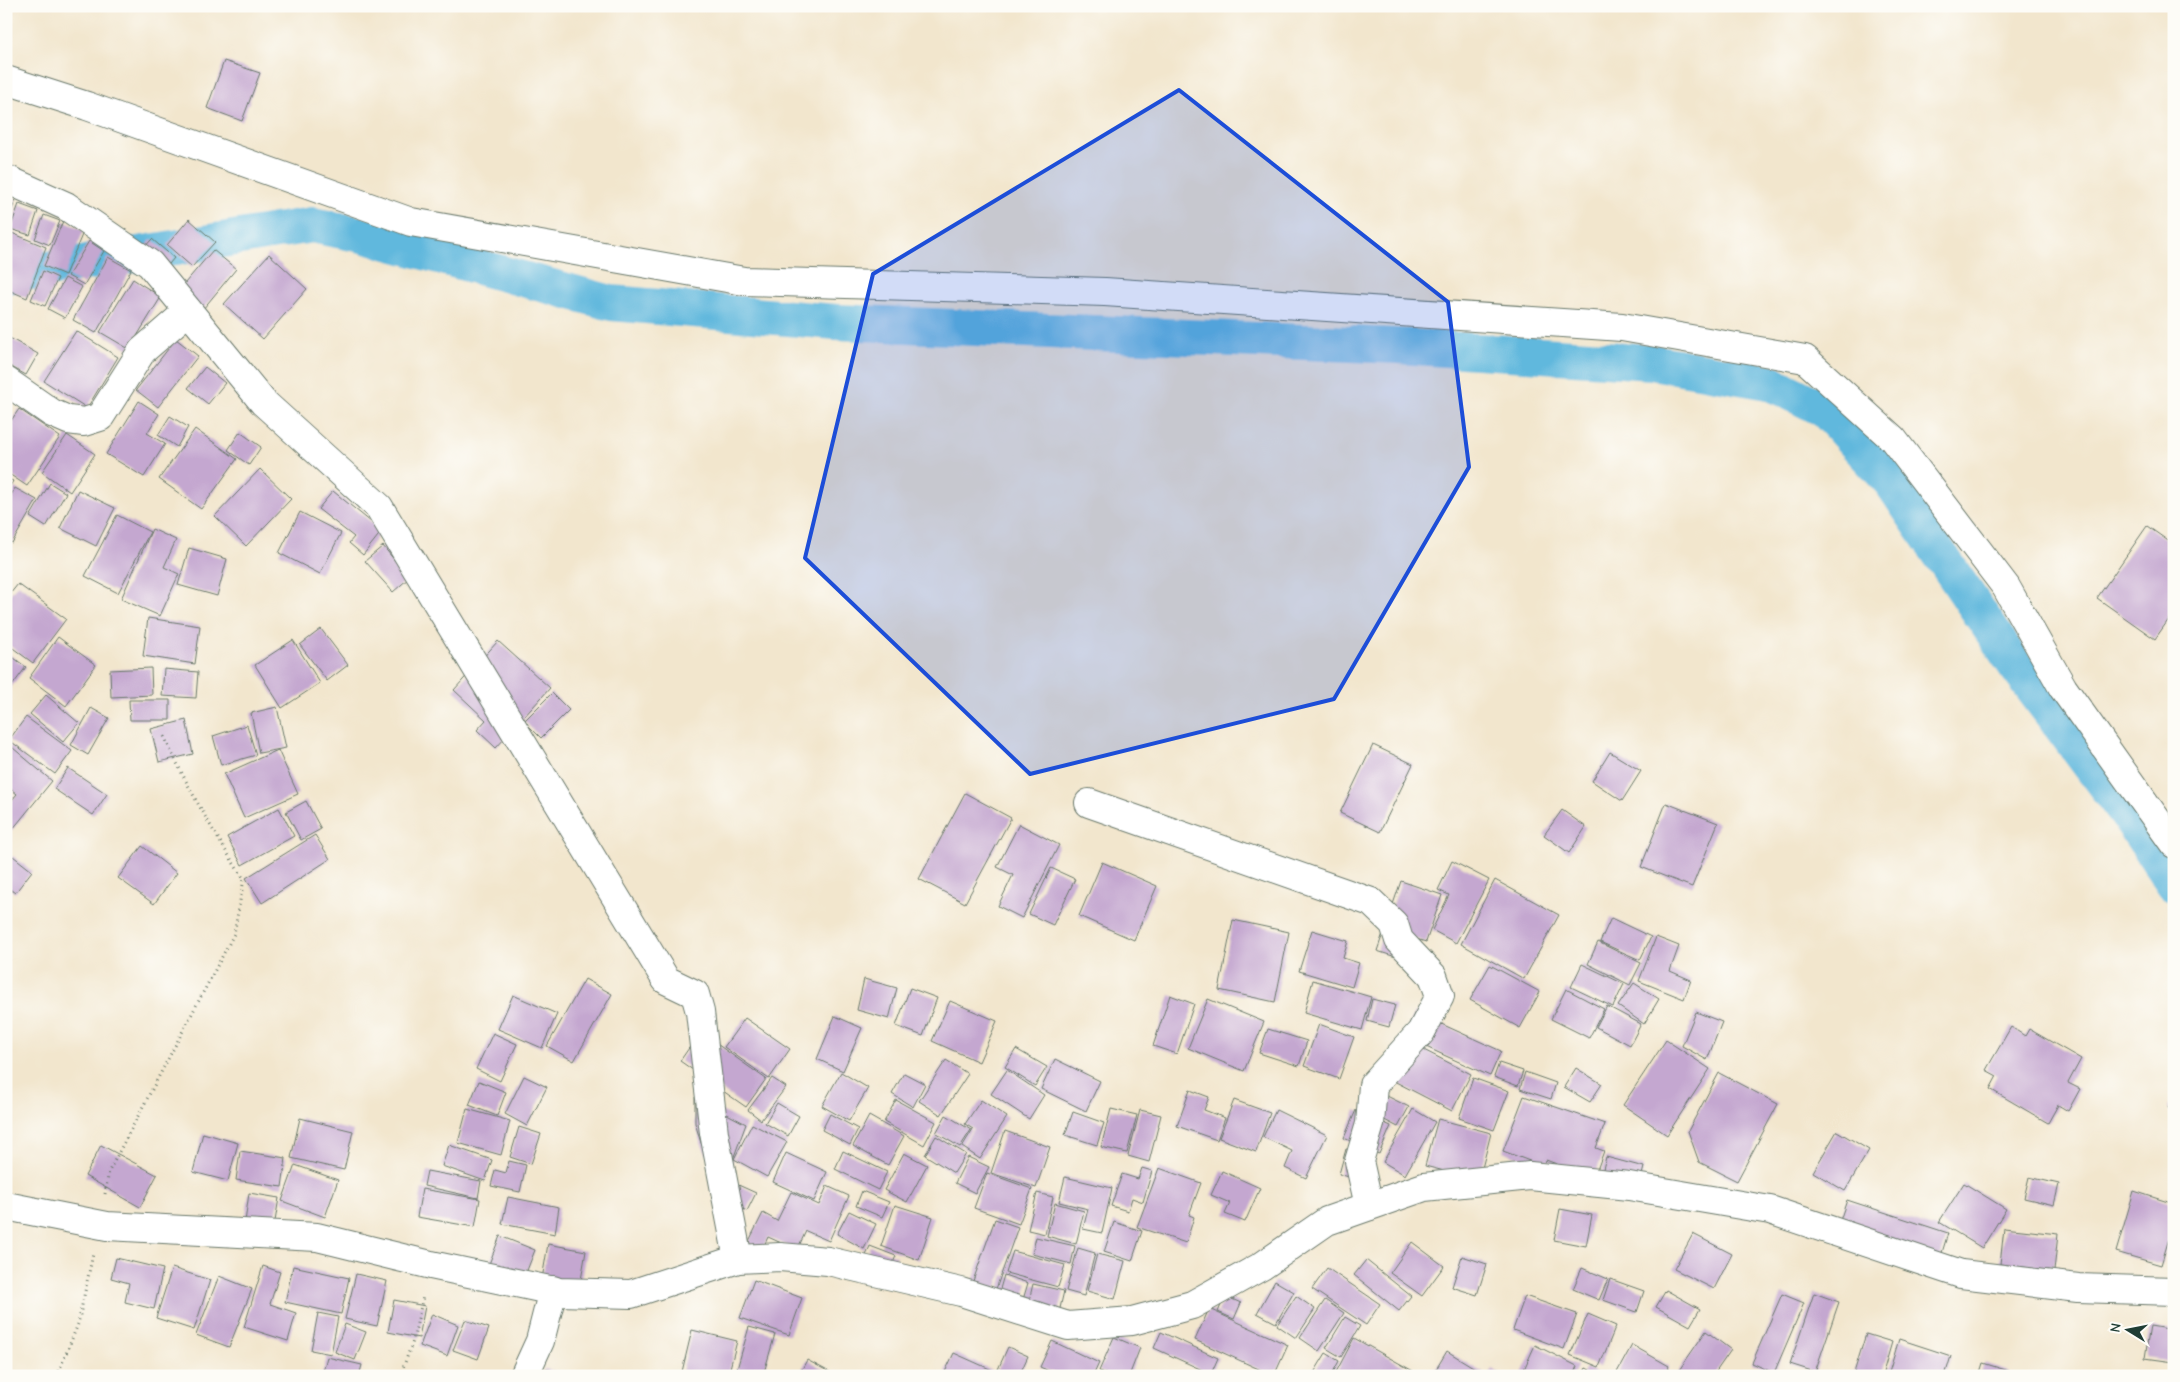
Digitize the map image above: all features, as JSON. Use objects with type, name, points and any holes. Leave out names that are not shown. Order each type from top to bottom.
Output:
[{"type":"street","points":[[6,80],[87,106],[411,222],[744,281],[1105,292],[1622,327],[1805,359],[1893,439],[2006,587],[2062,688],[2174,844]]},
{"type":"street","points":[[6,179],[66,206],[150,264],[263,402],[379,507],[666,980],[695,994],[700,1012],[714,1133],[738,1259]]},
{"type":"street","points":[[6,381],[52,413],[68,420],[84,422],[100,417],[142,351],[188,310]]},
{"type":"street","points":[[1089,803],[1370,902],[1394,924],[1399,940],[1433,976],[1440,996],[1421,1032],[1373,1085],[1370,1124],[1359,1161],[1368,1206]]},
{"type":"street","points":[[6,1206],[100,1225],[317,1237],[431,1265],[553,1290],[631,1294],[738,1259],[780,1257],[828,1261],[961,1292],[1068,1326],[1132,1321],[1192,1305],[1262,1266],[1327,1222],[1424,1187],[1530,1176],[1629,1186],[1770,1210],[1961,1274],[2078,1288],[2174,1291]]},
{"type":"street","points":[[524,1376],[540,1341],[553,1290]]},
{"type":"path","points":[[57,1376],[78,1324],[100,1225],[109,1171],[234,934],[244,879],[212,831],[188,789],[164,736]]},
{"type":"path","points":[[400,1376],[413,1341],[431,1265]]},
{"type":"highlighted area","points":[[1179,90],[1448,302],[1469,467],[1334,699],[1030,774],[805,558],[873,274]]},
{"type":"building","points":[[224,61],[260,73],[242,121],[207,108]]},
{"type":"building","points":[[6,195],[16,199],[6,225]]},
{"type":"building","points":[[19,204],[38,211],[30,235],[10,229]]},
{"type":"building","points":[[44,215],[60,221],[50,245],[35,239]]},
{"type":"building","points":[[189,219],[215,242],[192,267],[167,245]]},
{"type":"building","points":[[63,221],[84,230],[65,275],[44,266]]},
{"type":"building","points":[[7,231],[46,247],[27,298],[6,289]]},
{"type":"building","points":[[152,239],[174,258],[164,270],[141,251]]},
{"type":"building","points":[[89,241],[104,251],[84,285],[68,276]]},
{"type":"building","points":[[213,250],[236,269],[203,309],[179,290]]},
{"type":"building","points":[[269,254],[307,289],[263,339],[224,304]]},
{"type":"building","points":[[108,257],[131,270],[96,333],[73,320]]},
{"type":"building","points":[[43,271],[58,278],[45,306],[31,300]]},
{"type":"building","points":[[65,278],[82,287],[65,318],[48,309]]},
{"type":"building","points":[[133,279],[161,297],[129,349],[100,332]]},
{"type":"building","points":[[76,331],[118,357],[87,408],[44,381]]},
{"type":"building","points":[[6,336],[38,354],[26,375],[6,364]]},
{"type":"building","points":[[176,339],[198,356],[158,407],[136,390]]},
{"type":"building","points":[[205,367],[225,383],[208,404],[188,388]]},
{"type":"building","points":[[139,401],[159,414],[147,433],[165,444],[144,477],[106,454]]},
{"type":"building","points":[[19,409],[60,437],[27,486],[6,472],[6,428]]},
{"type":"building","points":[[170,416],[188,427],[177,447],[158,435]]},
{"type":"building","points":[[195,429],[237,459],[201,509],[159,479]]},
{"type":"building","points":[[240,432],[261,447],[249,465],[228,450]]},
{"type":"building","points":[[67,435],[95,454],[70,492],[42,472]]},
{"type":"building","points":[[260,469],[291,499],[246,546],[215,516]]},
{"type":"building","points":[[6,478],[13,481],[6,493]]},
{"type":"building","points":[[50,483],[66,493],[46,527],[30,517]]},
{"type":"building","points":[[15,488],[37,500],[12,543],[6,540],[6,504]]},
{"type":"building","points":[[78,490],[115,508],[96,546],[60,528]]},
{"type":"building","points":[[333,491],[382,531],[363,555],[349,543],[354,537],[318,509]]},
{"type":"building","points":[[300,512],[341,533],[320,574],[279,553]]},
{"type":"building","points":[[117,515],[150,532],[118,593],[85,576]]},
{"type":"building","points":[[2147,526],[2174,545],[2174,612],[2155,639],[2097,598]]},
{"type":"building","points":[[152,529],[176,540],[164,567],[179,574],[160,616],[121,599]]},
{"type":"building","points":[[383,546],[409,578],[393,592],[365,561]]},
{"type":"building","points":[[189,548],[227,559],[217,596],[178,585]]},
{"type":"building","points":[[18,584],[66,619],[33,663],[6,643],[6,599]]},
{"type":"building","points":[[148,618],[200,626],[195,664],[143,656]]},
{"type":"building","points":[[321,629],[348,665],[327,681],[300,645]]},
{"type":"building","points":[[58,637],[96,665],[66,706],[29,678]]},
{"type":"building","points":[[293,640],[320,683],[282,708],[255,665]]},
{"type":"building","points":[[498,641],[550,688],[496,748],[477,730],[486,720],[454,690]]},
{"type":"building","points":[[6,652],[26,667],[6,694]]},
{"type":"building","points":[[151,668],[152,695],[111,697],[110,670]]},
{"type":"building","points":[[164,669],[198,672],[196,698],[162,696]]},
{"type":"building","points":[[552,693],[569,710],[541,738],[524,721]]},
{"type":"building","points":[[46,695],[79,723],[63,742],[30,714]]},
{"type":"building","points":[[129,700],[170,700],[170,720],[130,720]]},
{"type":"building","points":[[277,707],[286,748],[259,753],[251,713]]},
{"type":"building","points":[[91,708],[109,718],[88,755],[71,745]]},
{"type":"building","points":[[26,717],[72,751],[55,774],[9,740]]},
{"type":"building","points":[[186,720],[193,754],[159,762],[151,729]]},
{"type":"building","points":[[247,725],[256,755],[221,765],[213,736]]},
{"type":"building","points":[[6,742],[52,781],[8,835],[6,833],[6,807],[17,794],[6,785]]},
{"type":"building","points":[[1373,745],[1413,764],[1380,832],[1340,813]]},
{"type":"building","points":[[278,750],[298,794],[244,818],[224,774]]},
{"type":"building","points":[[1610,752],[1641,771],[1622,801],[1592,781]]},
{"type":"building","points":[[68,768],[107,794],[93,815],[54,789]]},
{"type":"building","points":[[965,793],[1011,818],[965,903],[919,879]]},
{"type":"building","points":[[306,801],[321,829],[301,840],[286,812]]},
{"type":"building","points":[[1666,803],[1718,823],[1692,887],[1641,867]]},
{"type":"building","points":[[279,808],[294,836],[242,865],[227,837]]},
{"type":"building","points":[[1562,810],[1586,827],[1569,853],[1544,835]]},
{"type":"building","points":[[1019,824],[1059,845],[1022,918],[998,906],[1013,875],[997,867]]},
{"type":"building","points":[[315,835],[330,859],[262,903],[246,878]]},
{"type":"building","points":[[142,846],[177,873],[154,904],[118,878]]},
{"type":"building","points":[[13,856],[32,871],[15,893],[6,886],[6,865]]},
{"type":"building","points":[[1452,861],[1489,880],[1456,943],[1432,930],[1449,895],[1438,890]]},
{"type":"building","points":[[1102,862],[1157,886],[1134,940],[1079,916]]},
{"type":"building","points":[[1051,868],[1075,879],[1053,925],[1029,914]]},
{"type":"building","points":[[1495,880],[1559,915],[1524,979],[1461,944]]},
{"type":"building","points":[[1401,881],[1442,895],[1426,942],[1403,935],[1396,957],[1377,951]]},
{"type":"building","points":[[1611,918],[1651,937],[1640,960],[1600,942]]},
{"type":"building","points":[[1233,920],[1289,932],[1275,1002],[1219,990]]},
{"type":"building","points":[[1312,930],[1348,941],[1343,958],[1359,963],[1352,987],[1299,971]]},
{"type":"building","points":[[1656,937],[1679,946],[1670,971],[1691,980],[1684,999],[1639,981]]},
{"type":"building","points":[[1598,942],[1641,963],[1630,985],[1588,964]]},
{"type":"building","points":[[1582,964],[1624,984],[1613,1007],[1571,987]]},
{"type":"building","points":[[1490,965],[1540,992],[1520,1028],[1470,1000]]},
{"type":"building","points":[[585,979],[612,994],[574,1061],[547,1046]]},
{"type":"building","points":[[864,979],[897,988],[889,1019],[857,1010]]},
{"type":"building","points":[[1313,980],[1371,997],[1362,1030],[1304,1013]]},
{"type":"building","points":[[1634,983],[1659,999],[1644,1024],[1618,1006]]},
{"type":"building","points":[[910,988],[937,998],[923,1036],[896,1026]]},
{"type":"building","points":[[1566,989],[1604,1009],[1589,1038],[1551,1019]]},
{"type":"building","points":[[513,995],[557,1014],[542,1048],[498,1029]]},
{"type":"building","points":[[1170,995],[1194,1004],[1177,1054],[1153,1046]]},
{"type":"building","points":[[1208,999],[1264,1022],[1244,1071],[1188,1048]]},
{"type":"building","points":[[1372,999],[1395,1005],[1389,1027],[1367,1021]]},
{"type":"building","points":[[950,1001],[997,1021],[979,1062],[932,1041]]},
{"type":"building","points":[[1607,1006],[1641,1024],[1630,1045],[1596,1027]]},
{"type":"building","points":[[1415,1012],[1501,1051],[1490,1076],[1404,1037]]},
{"type":"building","points":[[1696,1012],[1722,1022],[1707,1060],[1682,1046]]},
{"type":"building","points":[[835,1016],[862,1028],[843,1071],[817,1059]]},
{"type":"building","points":[[745,1018],[790,1049],[769,1079],[724,1047]]},
{"type":"building","points":[[1319,1024],[1354,1037],[1339,1079],[1304,1066]]},
{"type":"building","points":[[2011,1027],[2025,1036],[2029,1029],[2081,1059],[2068,1083],[2080,1089],[2068,1111],[2058,1105],[2048,1123],[1990,1089],[1997,1076],[1986,1070]]},
{"type":"building","points":[[1268,1029],[1307,1041],[1299,1066],[1259,1053]]},
{"type":"building","points":[[700,1032],[766,1079],[746,1107],[680,1061]]},
{"type":"building","points":[[493,1033],[517,1044],[500,1081],[476,1069]]},
{"type":"building","points":[[1666,1040],[1710,1069],[1667,1135],[1623,1105]]},
{"type":"building","points":[[1408,1042],[1471,1074],[1452,1111],[1390,1079]]},
{"type":"building","points":[[1016,1049],[1047,1067],[1035,1086],[1005,1067]]},
{"type":"building","points":[[1055,1059],[1100,1081],[1086,1111],[1041,1089]]},
{"type":"building","points":[[946,1060],[968,1074],[941,1115],[919,1101]]},
{"type":"building","points":[[1499,1063],[1523,1071],[1518,1086],[1494,1077]]},
{"type":"building","points":[[1576,1068],[1602,1084],[1590,1102],[1564,1087]]},
{"type":"building","points":[[1007,1070],[1044,1095],[1029,1119],[991,1094]]},
{"type":"building","points":[[841,1072],[868,1088],[849,1121],[822,1106]]},
{"type":"building","points":[[1525,1072],[1556,1083],[1551,1099],[1520,1089]]},
{"type":"building","points":[[904,1073],[925,1084],[913,1107],[892,1094]]},
{"type":"building","points":[[1719,1073],[1778,1104],[1737,1181],[1699,1162],[1688,1131]]},
{"type":"building","points":[[524,1076],[547,1087],[527,1126],[505,1114]]},
{"type":"building","points":[[772,1078],[786,1087],[761,1120],[748,1110]]},
{"type":"building","points":[[1473,1078],[1509,1091],[1494,1130],[1459,1118]]},
{"type":"building","points":[[479,1081],[506,1092],[497,1116],[469,1105]]},
{"type":"building","points":[[1190,1090],[1209,1097],[1204,1110],[1225,1118],[1217,1140],[1177,1126]]},
{"type":"building","points":[[1375,1090],[1409,1107],[1398,1127],[1365,1110]]},
{"type":"building","points":[[1524,1096],[1605,1124],[1596,1148],[1604,1151],[1594,1178],[1546,1160],[1543,1166],[1503,1151]]},
{"type":"building","points":[[2174,1096],[2174,1111],[2168,1108]]},
{"type":"building","points":[[695,1097],[746,1124],[726,1178],[711,1163],[701,1143],[695,1123]]},
{"type":"building","points":[[896,1100],[936,1122],[924,1145],[884,1122]]},
{"type":"building","points":[[981,1100],[1007,1117],[980,1159],[962,1147],[973,1129],[965,1124]]},
{"type":"building","points":[[1234,1100],[1270,1113],[1256,1152],[1219,1138]]},
{"type":"building","points":[[777,1103],[799,1116],[788,1136],[765,1123]]},
{"type":"building","points":[[467,1109],[510,1121],[501,1155],[458,1143]]},
{"type":"building","points":[[1111,1109],[1137,1115],[1127,1153],[1101,1147]]},
{"type":"building","points":[[1413,1109],[1435,1122],[1405,1175],[1383,1162]]},
{"type":"building","points":[[1140,1110],[1161,1115],[1149,1162],[1128,1156]]},
{"type":"building","points":[[1276,1110],[1327,1135],[1306,1178],[1285,1168],[1292,1151],[1263,1137]]},
{"type":"building","points":[[1356,1110],[1391,1126],[1379,1154],[1344,1138]]},
{"type":"building","points":[[1073,1112],[1104,1123],[1097,1145],[1065,1135]]},
{"type":"building","points":[[830,1114],[858,1129],[850,1145],[822,1130]]},
{"type":"building","points":[[946,1115],[971,1130],[960,1147],[936,1133]]},
{"type":"building","points":[[869,1116],[904,1136],[888,1165],[853,1146]]},
{"type":"building","points":[[300,1118],[353,1131],[344,1170],[291,1158]]},
{"type":"building","points":[[1438,1119],[1491,1133],[1479,1180],[1425,1166]]},
{"type":"building","points":[[752,1124],[787,1142],[767,1177],[734,1159]]},
{"type":"building","points":[[519,1127],[541,1134],[531,1164],[510,1157]]},
{"type":"building","points":[[1005,1131],[1050,1147],[1036,1188],[991,1173]]},
{"type":"building","points":[[1837,1131],[1869,1150],[1845,1191],[1813,1172]]},
{"type":"building","points":[[203,1133],[238,1143],[228,1181],[193,1172]]},
{"type":"building","points":[[936,1136],[966,1154],[954,1173],[925,1155]]},
{"type":"building","points":[[101,1145],[157,1175],[140,1207],[85,1176]]},
{"type":"building","points":[[449,1145],[492,1160],[485,1181],[442,1166]]},
{"type":"building","points":[[1346,1149],[1373,1156],[1365,1182],[1339,1174]]},
{"type":"building","points":[[240,1151],[286,1158],[282,1187],[236,1180]]},
{"type":"building","points":[[843,1151],[887,1172],[878,1190],[835,1169]]},
{"type":"building","points":[[786,1153],[827,1172],[814,1201],[773,1182]]},
{"type":"building","points":[[904,1153],[927,1165],[907,1202],[884,1190]]},
{"type":"building","points":[[968,1157],[989,1167],[975,1193],[955,1183]]},
{"type":"building","points":[[1606,1157],[1644,1167],[1639,1187],[1601,1177]]},
{"type":"building","points":[[509,1161],[526,1165],[520,1192],[491,1186],[495,1170],[506,1173]]},
{"type":"building","points":[[295,1165],[338,1180],[325,1217],[282,1201]]},
{"type":"building","points":[[1142,1168],[1152,1171],[1143,1202],[1132,1198],[1128,1211],[1111,1206],[1122,1174],[1138,1179]]},
{"type":"building","points":[[1159,1168],[1201,1183],[1189,1215],[1194,1217],[1186,1243],[1137,1227]]},
{"type":"building","points":[[427,1171],[481,1181],[478,1198],[424,1186]]},
{"type":"building","points":[[1222,1171],[1260,1188],[1245,1222],[1225,1214],[1230,1203],[1211,1195]]},
{"type":"building","points":[[987,1173],[1032,1189],[1019,1224],[974,1208]]},
{"type":"building","points":[[1065,1177],[1112,1188],[1102,1233],[1083,1229],[1088,1209],[1059,1202]]},
{"type":"building","points":[[2029,1177],[2059,1184],[2054,1205],[2024,1198]]},
{"type":"building","points":[[723,1178],[756,1193],[747,1211],[715,1196]]},
{"type":"building","points":[[1964,1183],[2006,1209],[1982,1248],[1939,1222]]},
{"type":"building","points":[[827,1186],[849,1196],[829,1241],[806,1231],[797,1250],[768,1237],[762,1250],[748,1243],[763,1213],[777,1221],[791,1192],[819,1205]]},
{"type":"building","points":[[422,1189],[480,1199],[475,1227],[417,1217]]},
{"type":"building","points":[[862,1191],[889,1202],[882,1217],[856,1206]]},
{"type":"building","points":[[2134,1191],[2174,1204],[2174,1222],[2161,1265],[2116,1252]]},
{"type":"building","points":[[249,1193],[279,1198],[274,1227],[245,1222]]},
{"type":"building","points":[[1037,1193],[1053,1197],[1045,1234],[1028,1230]]},
{"type":"building","points":[[508,1197],[559,1207],[555,1234],[502,1224]]},
{"type":"building","points":[[1847,1200],[1948,1233],[1937,1269],[1835,1235]]},
{"type":"building","points":[[1055,1203],[1084,1211],[1076,1244],[1047,1236]]},
{"type":"building","points":[[895,1205],[933,1217],[919,1260],[881,1246]]},
{"type":"building","points":[[1560,1209],[1592,1215],[1586,1246],[1554,1240]]},
{"type":"building","points":[[849,1211],[876,1224],[864,1249],[837,1234]]},
{"type":"building","points":[[995,1219],[1018,1227],[996,1289],[973,1281]]},
{"type":"building","points":[[1114,1222],[1142,1231],[1132,1261],[1104,1252]]},
{"type":"building","points":[[2004,1228],[2058,1234],[2054,1271],[2000,1264]]},
{"type":"building","points":[[1693,1234],[1732,1254],[1714,1289],[1674,1269]]},
{"type":"building","points":[[500,1236],[535,1250],[524,1278],[489,1264]]},
{"type":"building","points":[[1036,1237],[1075,1246],[1071,1264],[1032,1254]]},
{"type":"building","points":[[1412,1242],[1444,1266],[1422,1296],[1390,1273]]},
{"type":"building","points":[[548,1244],[586,1251],[580,1286],[542,1279]]},
{"type":"building","points":[[870,1246],[896,1256],[885,1281],[860,1270]]},
{"type":"building","points":[[1078,1248],[1095,1253],[1084,1296],[1066,1291]]},
{"type":"building","points":[[1013,1251],[1065,1265],[1058,1287],[1006,1273]]},
{"type":"building","points":[[1097,1254],[1125,1261],[1115,1299],[1087,1291]]},
{"type":"building","points":[[1462,1256],[1487,1264],[1477,1295],[1452,1287]]},
{"type":"building","points":[[116,1258],[163,1269],[154,1309],[125,1302],[129,1283],[111,1278]]},
{"type":"building","points":[[1366,1260],[1411,1296],[1399,1311],[1354,1275]]},
{"type":"building","points":[[263,1266],[280,1272],[270,1304],[296,1313],[288,1341],[244,1327]]},
{"type":"building","points":[[293,1266],[349,1278],[341,1314],[285,1302]]},
{"type":"building","points":[[172,1268],[210,1280],[194,1330],[156,1318]]},
{"type":"building","points":[[1327,1268],[1380,1304],[1366,1325],[1312,1289]]},
{"type":"building","points":[[1582,1268],[1608,1279],[1599,1300],[1573,1289]]},
{"type":"building","points":[[356,1274],[387,1281],[377,1326],[345,1319]]},
{"type":"building","points":[[1004,1275],[1028,1283],[1022,1303],[998,1296]]},
{"type":"building","points":[[219,1276],[252,1289],[229,1347],[196,1335]]},
{"type":"building","points":[[1610,1279],[1644,1291],[1637,1312],[1603,1300]]},
{"type":"building","points":[[754,1280],[802,1298],[789,1335],[740,1318]]},
{"type":"building","points":[[1275,1281],[1294,1292],[1276,1323],[1257,1313]]},
{"type":"building","points":[[1033,1284],[1064,1291],[1058,1317],[1027,1309]]},
{"type":"building","points":[[1666,1290],[1700,1309],[1690,1326],[1656,1307]]},
{"type":"building","points":[[1814,1293],[1839,1302],[1815,1372],[1790,1364]]},
{"type":"building","points":[[1782,1294],[1804,1303],[1774,1373],[1752,1363]]},
{"type":"building","points":[[1225,1296],[1241,1303],[1234,1319],[1218,1312]]},
{"type":"building","points":[[1296,1296],[1315,1309],[1296,1338],[1277,1325]]},
{"type":"building","points":[[1525,1296],[1577,1314],[1564,1349],[1513,1330]]},
{"type":"building","points":[[394,1300],[425,1306],[419,1338],[388,1332]]},
{"type":"building","points":[[1325,1300],[1344,1313],[1319,1351],[1300,1338]]},
{"type":"building","points":[[1209,1309],[1288,1345],[1274,1376],[1195,1340]]},
{"type":"building","points":[[318,1313],[338,1317],[331,1354],[311,1350]]},
{"type":"building","points":[[432,1314],[458,1325],[447,1356],[420,1346]]},
{"type":"building","points":[[1588,1314],[1616,1326],[1599,1367],[1570,1355]]},
{"type":"building","points":[[1345,1317],[1360,1326],[1341,1357],[1326,1348]]},
{"type":"building","points":[[465,1320],[489,1328],[478,1359],[453,1350]]},
{"type":"building","points":[[345,1324],[366,1332],[355,1360],[335,1352]]},
{"type":"building","points":[[2150,1326],[2174,1330],[2174,1362],[2145,1358]]},
{"type":"building","points":[[749,1327],[775,1334],[763,1376],[735,1376]]},
{"type":"building","points":[[692,1330],[737,1341],[728,1376],[681,1376]]},
{"type":"building","points":[[1706,1331],[1731,1350],[1713,1376],[1675,1376]]},
{"type":"building","points":[[1161,1332],[1218,1358],[1211,1374],[1154,1348]]},
{"type":"building","points":[[1866,1334],[1892,1342],[1882,1376],[1853,1376]]},
{"type":"building","points":[[1114,1337],[1140,1348],[1129,1376],[1111,1376],[1099,1371]]},
{"type":"building","points":[[1354,1338],[1413,1371],[1410,1376],[1334,1376]]},
{"type":"building","points":[[1899,1339],[1951,1356],[1945,1376],[1888,1376]]},
{"type":"building","points":[[1052,1341],[1099,1363],[1093,1376],[1060,1376],[1040,1367]]},
{"type":"building","points":[[1535,1345],[1577,1366],[1573,1376],[1521,1376]]},
{"type":"building","points":[[1632,1345],[1669,1366],[1664,1376],[1615,1376]]},
{"type":"building","points":[[1008,1347],[1028,1356],[1019,1376],[995,1376]]},
{"type":"building","points":[[1447,1351],[1483,1373],[1481,1376],[1432,1376]]},
{"type":"building","points":[[954,1353],[992,1370],[989,1376],[953,1376],[945,1372]]},
{"type":"building","points":[[1326,1353],[1339,1361],[1331,1376],[1312,1376]]},
{"type":"building","points":[[327,1357],[362,1365],[359,1376],[322,1375]]},
{"type":"building","points":[[807,1360],[837,1376],[798,1376]]},
{"type":"building","points":[[1983,1363],[2009,1371],[2007,1376],[1979,1376]]},
{"type":"building","points":[[1586,1368],[1601,1376],[1582,1376]]},
{"type":"building","points":[[544,1369],[577,1375],[577,1376],[543,1376]]},
{"type":"building","points":[[1492,1369],[1503,1376],[1488,1376]]},
{"type":"waterway","points":[[6,276],[312,225],[358,234],[611,303],[836,322],[1398,346],[1652,362],[1769,382],[1825,410],[1891,482],[2015,665],[2133,823],[2174,884]]}]
